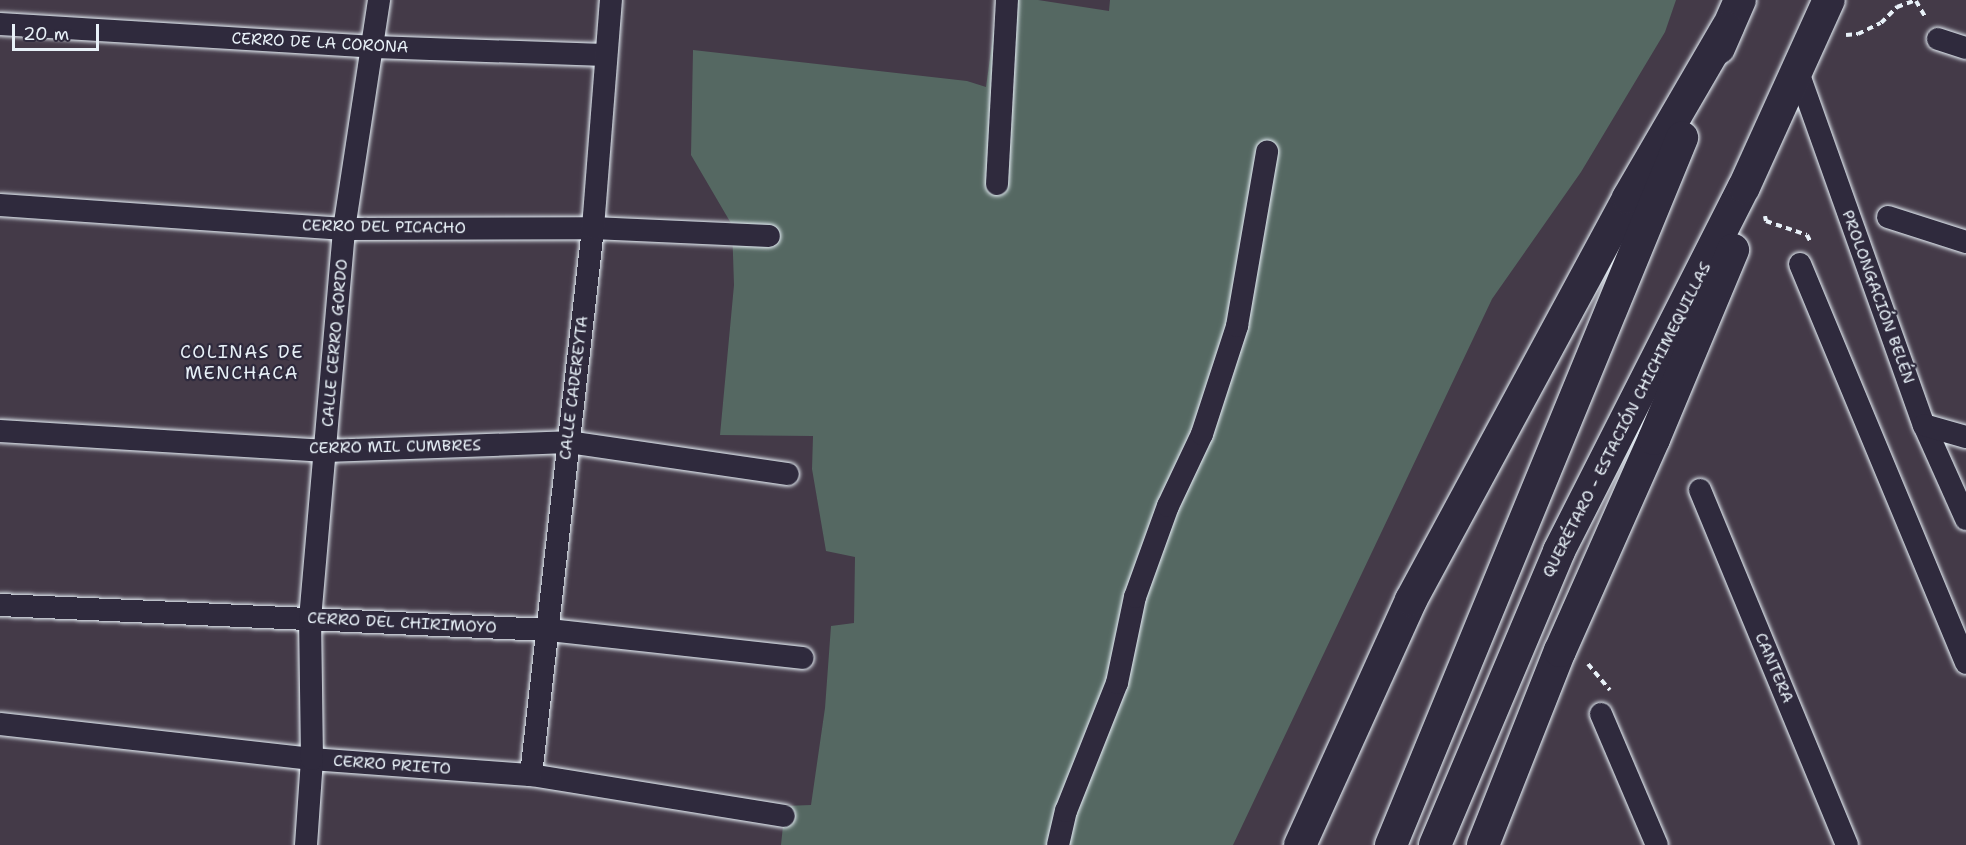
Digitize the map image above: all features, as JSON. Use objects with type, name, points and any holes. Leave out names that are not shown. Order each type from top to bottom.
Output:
[{"type":"main road","points":[[1391,845],[1740,0]]},
{"type":"main road","name":"QUERÉTARO - ESTACIÓN CHICHIMEQUILLAS","points":[[1436,845],[1559,551],[1744,187],[1829,0]]},
{"type":"main road","points":[[1300,845],[1412,600],[1629,198],[1727,28]]},
{"type":"main road","points":[[1483,845],[1560,651],[1654,439],[1733,251],[1744,187]]},
{"type":"street","name":"CALLE CERRO GORDO","points":[[306,845],[312,759],[310,619],[344,229],[374,47],[379,0]]},
{"type":"street","name":"CALLE CADEREYTA","points":[[531,775],[593,228],[611,0]]},
{"type":"street","points":[[997,184],[1008,0]]},
{"type":"street","name":"CERRO DE LA CORONA","points":[[0,24],[374,47],[605,55]]},
{"type":"street","points":[[1938,39],[1966,48]]},
{"type":"street","name":"PROLONGACIÓN BELÉN","points":[[1797,72],[1924,425],[1966,519]]},
{"type":"street","points":[[1058,845],[1066,812],[1117,683],[1135,597],[1168,506],[1202,434],[1237,326],[1267,152]]},
{"type":"street","name":"CERRO DEL PICACHO","points":[[0,205],[344,229],[593,228],[769,236]]},
{"type":"street","points":[[1888,217],[1966,242]]},
{"type":"street","points":[[1800,264],[1966,663]]},
{"type":"street","points":[[1924,425],[1966,437]]},
{"type":"street","name":"CERRO MIL CUMBRES","points":[[0,431],[326,452],[568,442],[788,474]]},
{"type":"street","name":"CANTERA","points":[[1700,490],[1847,845]]},
{"type":"street","name":"CERRO DEL CHIRIMOYO","points":[[0,605],[549,630],[802,658]]},
{"type":"street","points":[[1601,714],[1657,845]]},
{"type":"street","name":"CERRO PRIETO","points":[[0,724],[312,759],[531,775],[783,816]]},
{"type":"path","points":[[1816,30],[1833,37],[1858,34],[1881,23],[1897,7],[1916,0]]},
{"type":"path","points":[[1560,651],[1591,665],[1609,687],[1616,706],[1601,714]]},
{"type":"green space","points":[[998,0],[1038,0],[1109,11],[1110,0],[1676,0],[1665,32],[1581,172],[1492,299],[1233,845],[781,845],[785,806],[811,805],[825,708],[831,626],[854,623],[855,557],[826,551],[812,469],[813,436],[720,435],[734,285],[732,225],[691,155],[693,50],[967,81],[986,87]]},
{"type":"district","name":"COLINAS DE MENCHACA","points":[[242,364]]}]
